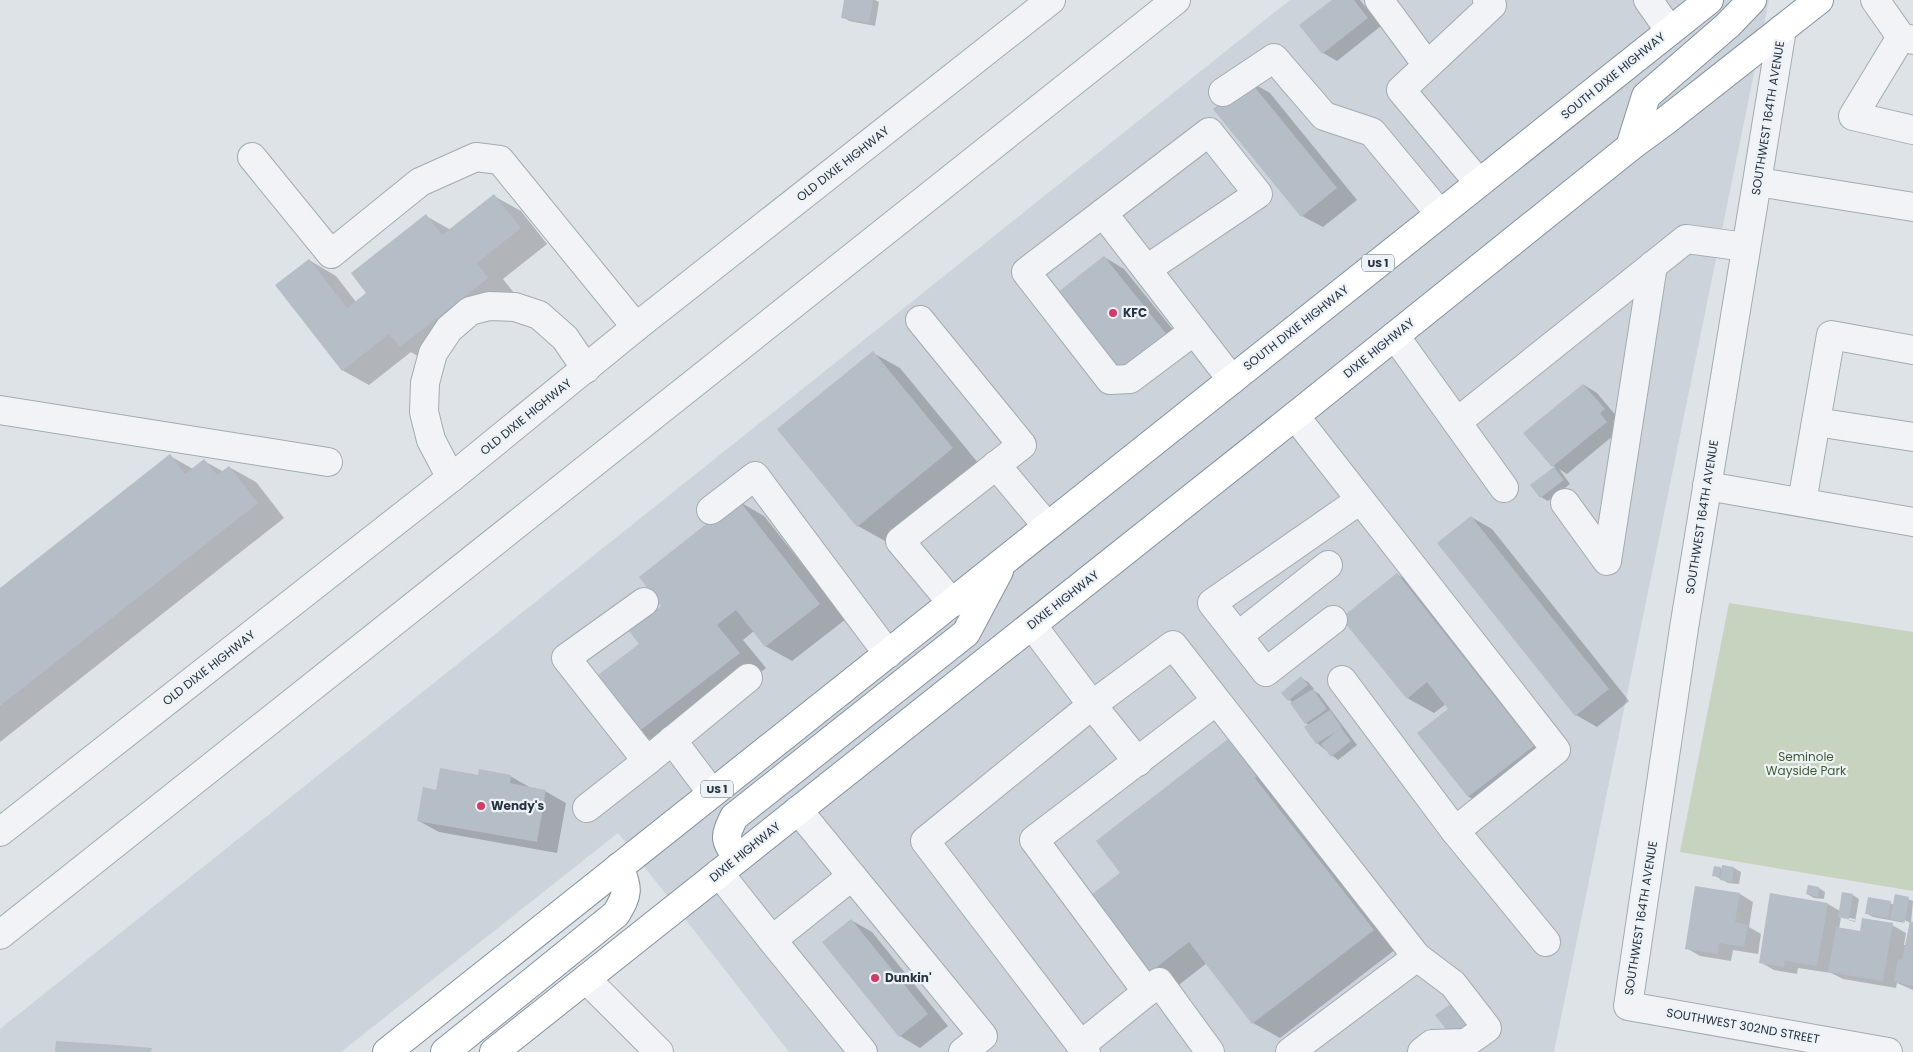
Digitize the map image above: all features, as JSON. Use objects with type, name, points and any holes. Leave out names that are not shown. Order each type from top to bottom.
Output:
[{"type":"highway","name":"SOUTH DIXIE HIGHWAY","points":[[1047,526],[1709,0]]},
{"type":"highway","points":[[1630,147],[1646,96],[1728,25],[1752,0]]},
{"type":"highway","points":[[1782,30],[1789,0]]},
{"type":"highway","points":[[1630,147],[1819,0]]},
{"type":"highway","name":"DIXIE HIGHWAY","points":[[494,1052],[1295,416],[1630,147]]},
{"type":"highway","name":"US 1","points":[[387,1052],[1047,526]]},
{"type":"highway","points":[[728,866],[726,834],[734,818],[966,633],[1006,559]]},
{"type":"highway","points":[[445,1052],[616,914],[625,899],[626,883],[619,867]]},
{"type":"street","name":"OLD DIXIE HIGHWAY","points":[[0,832],[451,478],[636,327],[1051,0]]},
{"type":"street","points":[[0,935],[1176,0]]},
{"type":"street","points":[[1380,0],[1427,65]]},
{"type":"street","points":[[1479,183],[1401,90],[1492,5],[1487,0]]},
{"type":"street","points":[[1648,0],[1670,31]]},
{"type":"street","points":[[1875,0],[1907,38],[1853,116],[1913,130]]},
{"type":"street","name":"SOUTHWEST 164TH AVENUE","points":[[1628,1006],[1707,486],[1782,30]]},
{"type":"street","points":[[1223,92],[1274,58],[1324,116],[1372,132],[1440,214]]},
{"type":"street","points":[[1147,269],[1258,194],[1209,132],[1026,272],[1110,380],[1130,379],[1194,331]]},
{"type":"street","points":[[252,157],[330,254],[420,182],[476,157],[500,160],[636,327]]},
{"type":"street","points":[[1758,182],[1913,207]]},
{"type":"street","points":[[1103,213],[1232,380]]},
{"type":"street","points":[[1457,422],[1686,239],[1746,247]]},
{"type":"street","points":[[1565,503],[1608,561],[1653,266]]},
{"type":"street","points":[[451,478],[431,440],[424,412],[426,383],[433,353],[449,329],[470,311],[489,306],[515,307],[540,315],[565,338],[586,369]]},
{"type":"street","points":[[920,320],[1022,445],[900,541],[952,603]]},
{"type":"street","points":[[1802,502],[1831,335],[1913,350]]},
{"type":"street","points":[[1395,336],[1504,488]]},
{"type":"street","points":[[0,410],[328,462]]},
{"type":"street","points":[[1295,416],[1556,750],[1455,830]]},
{"type":"street","points":[[1816,422],[1913,437]]},
{"type":"street","points":[[996,465],[1047,526]]},
{"type":"street","points":[[712,510],[755,476],[888,654]]},
{"type":"street","points":[[1707,486],[1913,522]]},
{"type":"street","points":[[1333,620],[1266,672],[1212,603],[1360,500]]},
{"type":"street","points":[[1238,636],[1328,565]]},
{"type":"street","points":[[644,602],[566,658],[647,760]]},
{"type":"street","points":[[1032,625],[1092,705],[1138,762]]},
{"type":"street","points":[[1210,1052],[1158,982],[1084,1049],[925,842],[1092,705],[1172,645],[1417,957],[1453,984],[1486,1028],[1466,1043],[1432,1044],[1422,1052]]},
{"type":"street","points":[[587,808],[748,678]]},
{"type":"street","points":[[1342,680],[1455,830],[1546,942]]},
{"type":"street","points":[[1147,992],[1034,840],[1216,701]]},
{"type":"street","points":[[672,740],[712,793]]},
{"type":"street","points":[[798,810],[983,1036],[963,1052]]},
{"type":"street","points":[[728,866],[772,940],[863,1052]]},
{"type":"street","points":[[772,940],[852,876]]},
{"type":"street","points":[[1290,1052],[1417,957]]},
{"type":"street","points":[[586,979],[659,1052]]},
{"type":"street","name":"SOUTHWEST 302ND STREET","points":[[1628,1006],[1809,1045],[1888,1052]]},
{"type":"shaded area","points":[[1290,0],[1769,0],[1554,1052],[789,1052],[618,833],[341,1052],[0,1052],[0,1029]]},
{"type":"green space","name":"Seminole Wayside Park","points":[[1729,603],[1913,632],[1913,891],[1680,852]]},
{"type":"building","points":[[844,0],[873,0],[869,23],[841,18]]},
{"type":"building","points":[[1332,0],[1354,0],[1368,18],[1322,54],[1299,25]]},
{"type":"building","points":[[1249,80],[1337,188],[1301,217],[1213,109]]},
{"type":"building","points":[[494,194],[521,228],[477,263],[488,278],[400,347],[389,334],[342,371],[275,285],[309,259],[347,308],[366,293],[351,273],[426,214],[442,235]]},
{"type":"building","name":"KFC","points":[[1104,256],[1167,335],[1121,371],[1058,292]]},
{"type":"building","points":[[873,351],[953,448],[857,527],[777,429]]},
{"type":"building","points":[[1583,384],[1605,409],[1600,413],[1607,422],[1552,467],[1523,433]]},
{"type":"building","points":[[170,454],[185,474],[204,459],[217,475],[229,466],[258,503],[0,706],[0,588]]},
{"type":"building","points":[[1554,467],[1564,480],[1540,498],[1530,485]]},
{"type":"building","points":[[738,499],[820,604],[765,647],[736,610],[717,625],[740,653],[637,733],[594,678],[639,644],[629,631],[661,606],[639,577]]},
{"type":"building","points":[[1471,516],[1609,689],[1575,716],[1437,543]]},
{"type":"building","points":[[1397,573],[1534,746],[1468,797],[1417,733],[1448,709],[1427,682],[1407,699],[1341,618]]},
{"type":"building","points":[[1301,676],[1308,685],[1288,701],[1281,693]]},
{"type":"building","points":[[1313,689],[1327,709],[1305,724],[1290,703]]},
{"type":"building","points":[[1330,710],[1342,728],[1316,744],[1304,727]]},
{"type":"building","points":[[1341,728],[1351,741],[1331,757],[1321,744]]},
{"type":"building","points":[[1228,739],[1257,776],[1255,778],[1374,930],[1252,1024],[1189,942],[1144,977],[1084,900],[1120,873],[1096,841]]},
{"type":"building","name":"Wendy's","points":[[440,768],[478,775],[479,769],[511,775],[510,783],[546,790],[537,842],[417,821],[423,787],[436,790]]},
{"type":"building","points":[[1722,865],[1734,867],[1732,882],[1720,880]]},
{"type":"building","points":[[1714,866],[1721,867],[1719,877],[1712,876]]},
{"type":"building","points":[[1808,885],[1819,887],[1818,897],[1806,894]]},
{"type":"building","points":[[1695,886],[1740,893],[1735,922],[1748,925],[1744,947],[1719,943],[1718,954],[1685,949]]},
{"type":"building","points":[[1842,892],[1853,894],[1849,919],[1838,917]]},
{"type":"building","points":[[1770,893],[1828,903],[1817,966],[1785,961],[1784,967],[1759,963]]},
{"type":"building","points":[[1895,894],[1909,897],[1905,922],[1890,919]]},
{"type":"building","points":[[1868,897],[1891,901],[1888,918],[1865,914]]},
{"type":"building","points":[[1862,918],[1893,923],[1883,981],[1828,972],[1836,927],[1860,931]]},
{"type":"building","name":"Dunkin'","points":[[851,919],[928,1014],[899,1037],[822,942]]},
{"type":"building","points":[[1910,921],[1913,922],[1913,986],[1894,982],[1898,959],[1902,960]]},
{"type":"building","points":[[1452,1003],[1468,1024],[1451,1036],[1435,1015]]},
{"type":"building","points":[[56,1041],[152,1048],[151,1052],[55,1052]]},
{"type":"place","name":"KFC","points":[[1113,313]]},
{"type":"place","name":"Wendy's","points":[[481,806]]},
{"type":"place","name":"Dunkin'","points":[[875,978]]}]
